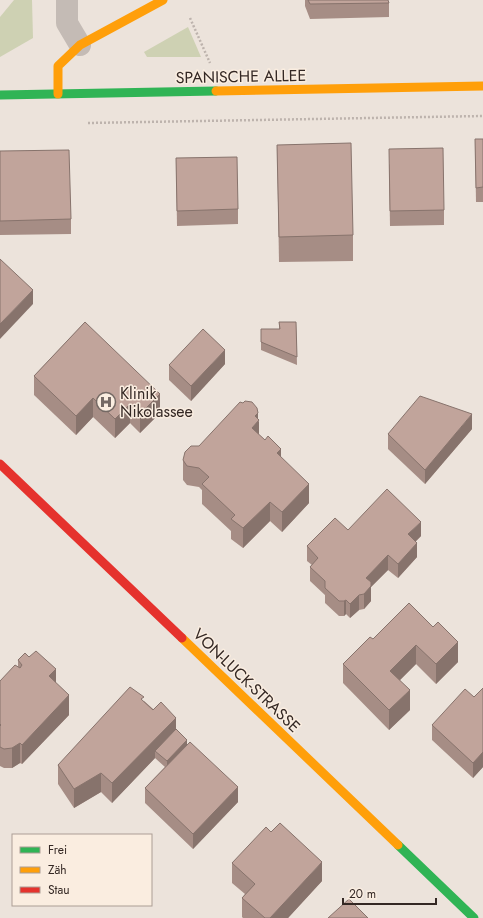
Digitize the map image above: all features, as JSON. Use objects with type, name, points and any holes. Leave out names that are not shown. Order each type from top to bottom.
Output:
[{"type":"street","points":[[67,0],[67,23],[80,45]]},
{"type":"street","points":[[58,94],[58,66],[80,45],[163,0]]},
{"type":"street","name":"SPANISCHE ALLEE","points":[[0,95],[483,86]]},
{"type":"street","name":"VON-LUCK-STRASSE","points":[[0,464],[474,918]]},
{"type":"path","points":[[190,18],[210,63]]},
{"type":"path","points":[[81,123],[483,116]]},
{"type":"green space","points":[[14,0],[32,0],[33,38],[0,57],[0,17]]},
{"type":"green space","points":[[188,27],[201,57],[147,57],[144,52]]},
{"type":"building","points":[[308,0],[388,0],[389,3],[310,4]]},
{"type":"building","points":[[475,139],[483,139],[483,187],[476,188]]},
{"type":"building","points":[[351,143],[353,235],[279,237],[277,145]]},
{"type":"building","points":[[443,148],[444,210],[390,211],[389,149]]},
{"type":"building","points":[[69,150],[71,219],[0,221],[0,151]]},
{"type":"building","points":[[237,157],[238,209],[177,211],[176,158]]},
{"type":"building","points":[[0,259],[33,290],[0,324]]},
{"type":"building","points":[[85,322],[160,394],[140,414],[130,404],[115,419],[93,398],[76,416],[34,376]]},
{"type":"building","points":[[279,322],[296,322],[297,357],[261,342],[261,329],[280,329]]},
{"type":"building","points":[[203,329],[225,350],[191,386],[169,365]]},
{"type":"building","points":[[420,396],[472,414],[425,470],[388,434]]},
{"type":"building","points":[[245,401],[252,402],[257,408],[258,413],[255,416],[259,420],[252,428],[265,440],[268,436],[281,449],[277,453],[309,484],[282,512],[270,502],[243,528],[231,519],[235,515],[202,484],[209,477],[199,468],[187,466],[183,460],[185,452],[191,446],[199,446],[240,402],[243,403]]},
{"type":"building","points":[[387,489],[421,522],[408,534],[417,543],[398,564],[388,555],[366,578],[371,582],[371,586],[364,594],[359,595],[350,604],[346,600],[339,601],[325,588],[325,581],[310,567],[318,558],[307,546],[335,518],[348,530]]},
{"type":"building","points":[[409,603],[433,627],[438,622],[458,642],[436,664],[416,645],[390,671],[410,690],[389,710],[343,664],[370,637],[373,639]]},
{"type":"building","points":[[36,651],[56,669],[49,676],[69,695],[22,745],[20,743],[12,748],[4,749],[0,747],[0,681],[15,665],[20,668],[22,665],[18,660],[25,653],[29,657]]},
{"type":"building","points":[[130,687],[144,697],[141,699],[153,710],[161,702],[176,718],[112,783],[101,773],[74,789],[58,765]]},
{"type":"building","points":[[483,688],[483,752],[473,763],[432,725],[465,689],[474,697]]},
{"type":"building","points":[[176,729],[187,740],[167,761],[155,751]]},
{"type":"building","points":[[190,742],[238,787],[193,834],[145,788]]},
{"type":"building","points":[[280,823],[322,862],[270,918],[265,918],[242,898],[255,884],[232,863],[266,827],[271,832]]},
{"type":"building","points":[[349,899],[368,918],[328,918]]},
{"type":"traffic: fast","points":[[0,95],[216,91]]},
{"type":"traffic: fast","points":[[398,845],[474,918]]},
{"type":"traffic: slow","points":[[58,94],[58,66],[80,45],[163,0]]},
{"type":"traffic: slow","points":[[216,91],[483,86]]},
{"type":"traffic: slow","points":[[182,638],[398,845]]},
{"type":"traffic: jam","points":[[0,464],[182,638]]},
{"type":"place","name":"Klinik Nikolassee","points":[[106,402]]}]
